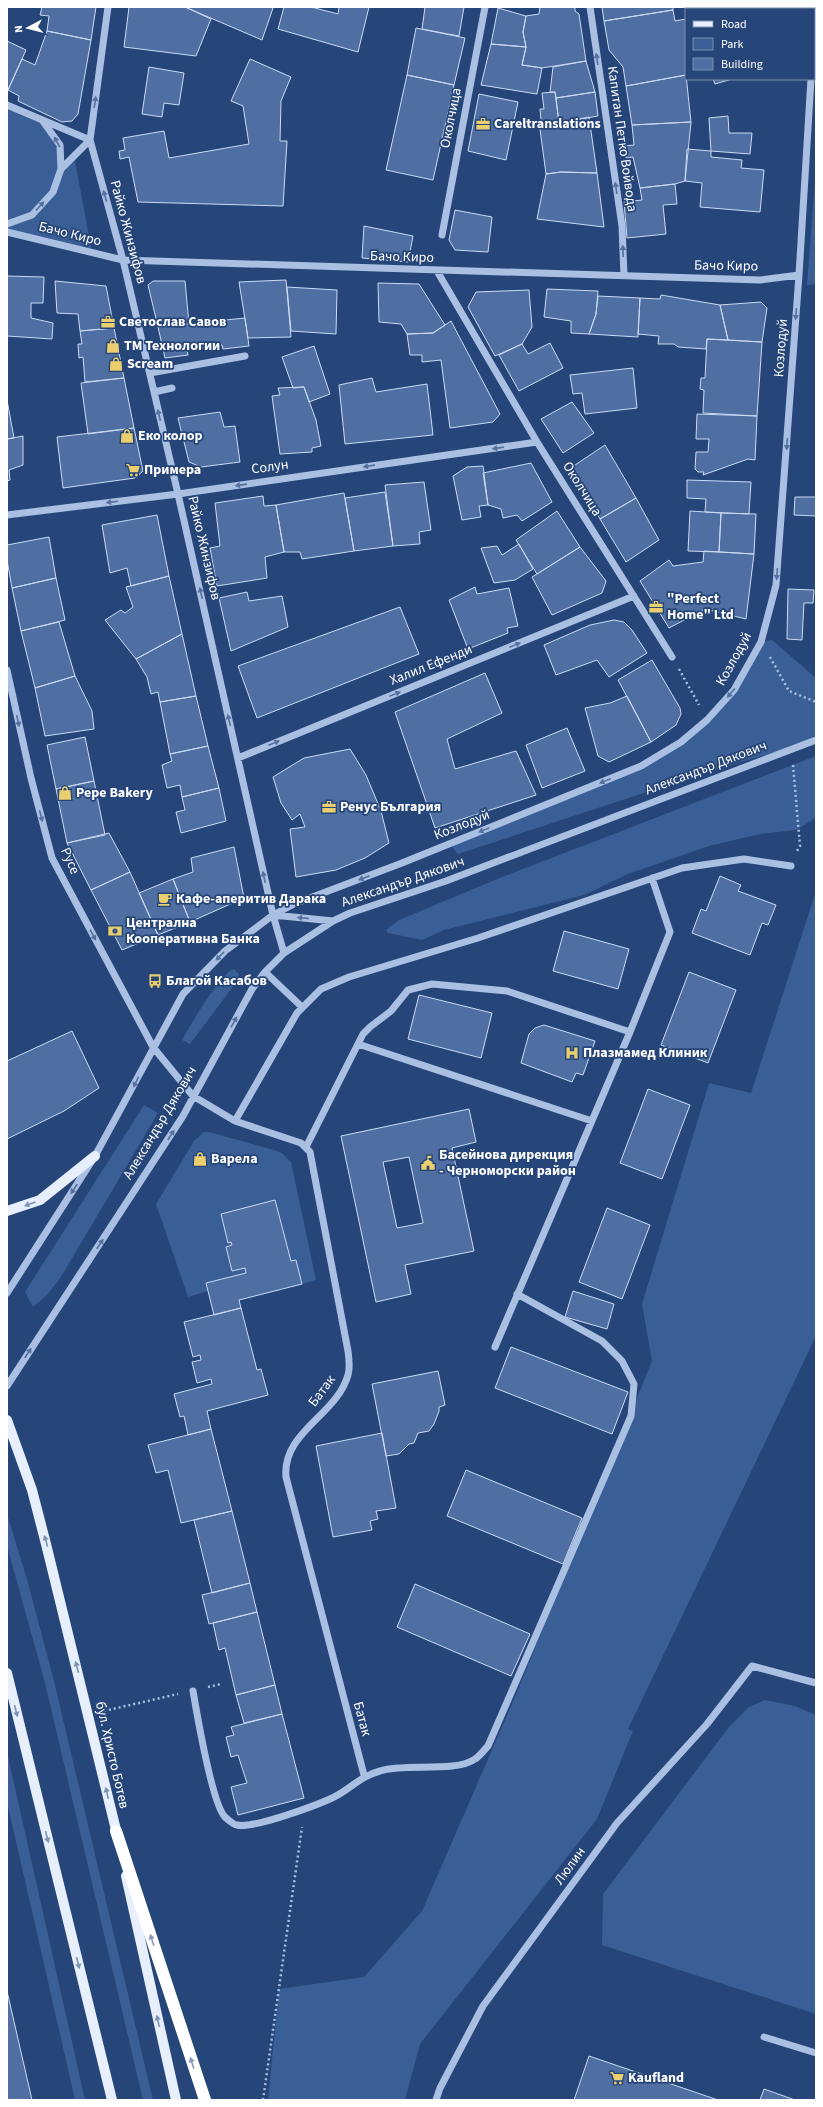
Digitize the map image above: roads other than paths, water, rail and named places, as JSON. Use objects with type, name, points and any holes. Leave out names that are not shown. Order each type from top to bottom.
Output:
[{"type":"highway","points":[[116,1831],[205,2100]]},
{"type":"main road","points":[[7,1211],[40,1200],[95,1156]]},
{"type":"main road","name":"бул. Христо Ботев","points":[[7,1420],[30,1484],[46,1544],[116,1831],[176,2100]]},
{"type":"main road","points":[[7,1673],[112,2100]]},
{"type":"street","name":"Райко Жинзифов","points":[[108,7],[90,140],[123,260],[150,373],[273,915],[284,953]]},
{"type":"street","name":"Околчица","points":[[442,234],[485,7]]},
{"type":"street","name":"Капитан Петко Войвода","points":[[590,7],[622,226],[624,276]]},
{"type":"street","name":"Козлодуй","points":[[273,915],[294,904],[402,863],[641,766],[681,742],[707,720],[734,690],[761,642],[776,585],[799,275],[811,80]]},
{"type":"street","points":[[7,105],[90,140],[61,169]]},
{"type":"street","points":[[7,224],[32,216],[53,192],[61,169],[60,145],[41,119]]},
{"type":"street","name":"Бачо Киро","points":[[7,232],[123,260],[760,280],[799,275]]},
{"type":"street","name":"Околчица","points":[[437,271],[536,442],[672,657]]},
{"type":"street","points":[[150,373],[245,356]]},
{"type":"street","points":[[154,392],[172,388]]},
{"type":"street","name":"Солун","points":[[7,515],[178,494],[536,442]]},
{"type":"street","name":"Халил Ефенди","points":[[238,758],[634,596]]},
{"type":"street","name":"Русе","points":[[7,670],[31,778],[52,858],[153,1047]]},
{"type":"street","name":"Александър Дякович","points":[[7,1386],[184,1116],[193,1096],[252,989],[265,972],[284,953],[334,921],[350,913],[446,881],[816,740]]},
{"type":"street","points":[[235,1121],[296,1013],[321,989],[350,977],[478,938],[682,868],[744,859],[791,866]]},
{"type":"street","points":[[495,1347],[630,1032],[670,932],[652,878]]},
{"type":"street","points":[[7,1293],[95,1156],[183,994],[225,951],[273,915],[334,921]]},
{"type":"street","points":[[265,972],[302,1007]]},
{"type":"street","points":[[153,1047],[193,1096],[235,1121],[301,1143],[306,1147],[358,1044],[370,1026],[391,1011],[408,990],[432,984],[507,991],[630,1032]]},
{"type":"street","points":[[358,1044],[592,1121]]},
{"type":"street","name":"Батак","points":[[306,1147],[312,1159],[346,1343],[349,1374],[342,1390],[290,1450],[285,1468],[286,1477],[364,1775]]},
{"type":"street","points":[[193,1691],[213,1789],[224,1816],[237,1825],[252,1825],[332,1798],[364,1775],[387,1769],[430,1766],[456,1767],[475,1760],[488,1746],[631,1416],[634,1384],[622,1361],[602,1340],[517,1294]]},
{"type":"street","name":"Люлин","points":[[436,2100],[440,2088],[483,2006],[617,1823],[707,1724],[752,1666],[816,1683]]},
{"type":"street","points":[[764,2037],[816,2053]]},
{"type":"place","name":"Careltranslations","points":[[483,124]]},
{"type":"place","name":"Светослав Савов","points":[[108,322]]},
{"type":"place","name":"TM Технологии","points":[[113,346]]},
{"type":"place","name":"Scream","points":[[116,364]]},
{"type":"place","name":"Еко колор","points":[[127,436]]},
{"type":"place","name":"Примера","points":[[133,470]]},
{"type":"place","name":"\"Perfect Home\" Ltd","points":[[656,607]]},
{"type":"place","name":"Pepe Bakery","points":[[65,793]]},
{"type":"place","name":"Ренус България","points":[[329,807]]},
{"type":"place","name":"Кафе-аперитив Дарака","points":[[165,899]]},
{"type":"place","name":"Централна Кооперативна Банка","points":[[115,931]]},
{"type":"place","name":"Благой Касабов","points":[[155,981]]},
{"type":"place","name":"Плазмамед Клиник","points":[[572,1053]]},
{"type":"place","name":"Варела","points":[[200,1159]]},
{"type":"place","name":"Басейнова дирекция - Черноморски район","points":[[428,1163]]},
{"type":"place","name":"Kaufland","points":[[617,2078]]}]
